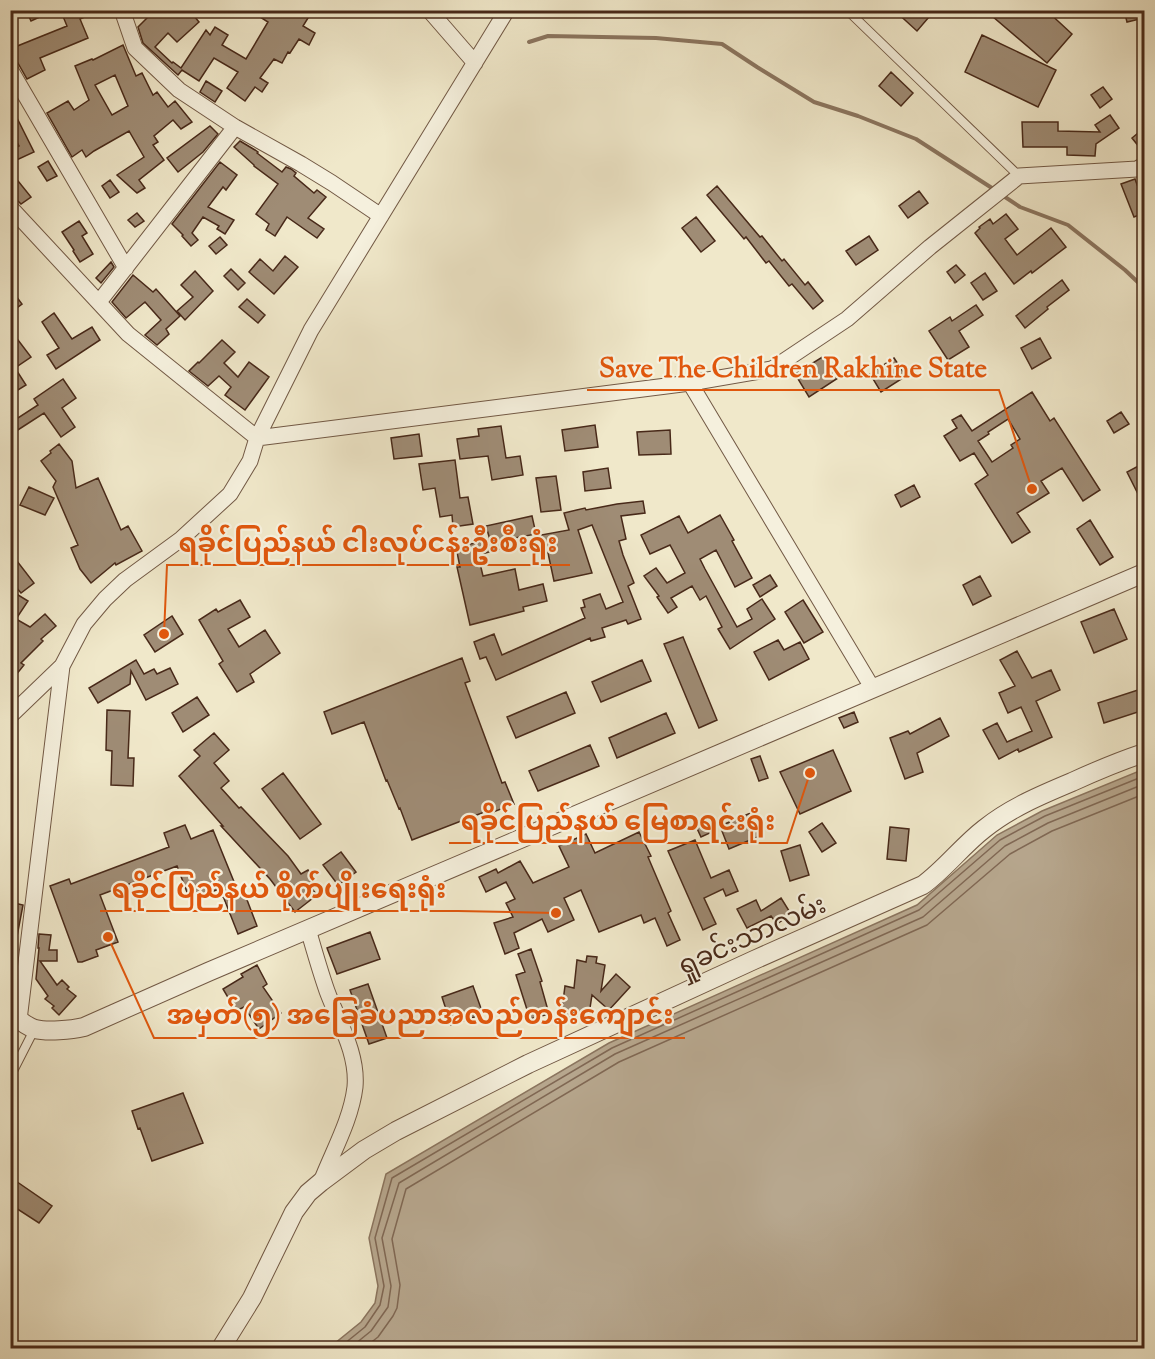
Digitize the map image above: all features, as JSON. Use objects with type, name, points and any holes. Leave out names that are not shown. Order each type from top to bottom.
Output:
[{"type":"street","points":[[122,10],[135,48],[179,90],[235,128],[302,164],[381,216]]},
{"type":"street","points":[[429,10],[475,63]]},
{"type":"street","points":[[10,716],[62,666],[84,624],[105,599],[125,580],[181,538],[230,494],[250,461],[257,438],[310,330],[507,10]]},
{"type":"street","points":[[10,69],[126,268]]},
{"type":"street","points":[[99,302],[235,128]]},
{"type":"street","points":[[10,207],[129,334],[257,438],[690,384],[772,369],[847,319],[922,254],[1019,176],[1116,171],[1137,169],[1144,165]]},
{"type":"street","points":[[690,384],[873,689]]},
{"type":"street","points":[[62,666],[21,1020],[67,1031],[84,1027],[308,929],[1144,573]]},
{"type":"street","name":"ရှုခင်းသာလမ်း","points":[[221,1348],[252,1298],[294,1212],[321,1182],[364,1150],[396,1131],[528,1064],[923,885],[998,819],[1045,793],[1144,753]]},
{"type":"street","points":[[308,929],[327,991],[342,1026],[355,1072],[345,1125],[321,1182]]},
{"type":"lane","points":[[848,10],[1019,176]]},
{"type":"lane","points":[[10,1077],[21,1020]]},
{"type":"water","points":[[1144,769],[1144,1348],[329,1348],[361,1322],[375,1303],[378,1286],[369,1238],[386,1174],[609,1043],[917,905],[997,835],[1042,811]]},
{"type":"building","points":[[26,10],[55,10],[31,21]]},
{"type":"building","points":[[71,10],[100,10],[80,19],[88,38],[40,58],[45,70],[27,79],[10,49],[67,26],[62,14]]},
{"type":"building","points":[[142,10],[189,10],[199,22],[177,42],[168,33],[155,47],[181,68],[206,30],[210,35],[215,27],[228,35],[222,45],[246,59],[268,22],[249,10],[313,10],[303,26],[315,33],[309,45],[299,39],[282,63],[274,59],[260,78],[268,83],[262,92],[255,87],[245,101],[227,88],[238,72],[214,58],[199,81],[182,70],[178,75],[143,43],[138,27],[148,17]]},
{"type":"building","points":[[894,10],[935,10],[917,31]]},
{"type":"building","points":[[985,10],[1046,10],[1072,34],[1047,63]]},
{"type":"building","points":[[1124,10],[1144,10],[1144,18],[1127,22]]},
{"type":"building","points":[[982,35],[1056,70],[1038,107],[965,72]]},
{"type":"building","points":[[123,45],[136,76],[142,73],[153,95],[157,92],[168,107],[175,101],[192,122],[181,129],[173,120],[154,136],[158,142],[153,145],[164,160],[139,180],[145,188],[137,193],[117,175],[144,157],[129,131],[86,157],[82,150],[72,157],[47,113],[68,101],[74,110],[89,100],[75,66]],"holes":[[[115,75],[128,106],[112,115],[95,85]]]},
{"type":"building","points":[[891,72],[913,93],[901,106],[879,86]]},
{"type":"building","points":[[206,81],[222,91],[215,102],[200,92]]},
{"type":"building","points":[[1103,87],[1112,99],[1100,108],[1091,95]]},
{"type":"building","points":[[10,104],[34,152],[10,163],[10,151],[19,146],[10,128]]},
{"type":"building","points":[[1110,115],[1119,128],[1096,144],[1095,156],[1067,155],[1067,147],[1023,147],[1022,122],[1058,122],[1058,131],[1100,132],[1095,125]]},
{"type":"building","points":[[210,126],[218,134],[203,152],[178,172],[167,158]]},
{"type":"building","points":[[1144,128],[1144,153],[1132,138]]},
{"type":"building","points":[[240,141],[258,152],[282,172],[286,167],[291,169],[296,173],[294,176],[314,193],[317,190],[326,197],[308,218],[324,229],[317,238],[287,217],[275,236],[266,230],[269,224],[256,214],[278,184],[234,147]]},
{"type":"building","points":[[48,161],[57,176],[47,181],[38,167]]},
{"type":"building","points":[[220,162],[237,175],[226,190],[223,187],[208,207],[234,220],[225,234],[217,229],[219,226],[203,217],[192,233],[198,240],[191,246],[172,224]]},
{"type":"building","points":[[10,171],[31,197],[21,204],[10,193]]},
{"type":"building","points":[[1135,179],[1144,204],[1144,213],[1134,217],[1121,184]]},
{"type":"building","points":[[110,180],[119,192],[110,198],[102,186]]},
{"type":"building","points":[[717,186],[782,261],[784,259],[805,285],[808,282],[823,301],[813,309],[792,284],[789,286],[769,261],[766,263],[746,237],[744,239],[707,195]]},
{"type":"building","points":[[919,191],[928,203],[908,218],[899,206]]},
{"type":"building","points":[[137,213],[144,221],[135,227],[128,220]]},
{"type":"building","points":[[1006,214],[1018,229],[1005,239],[1017,255],[1051,228],[1066,247],[1014,284],[975,233],[990,219],[993,224]]},
{"type":"building","points":[[696,217],[715,241],[701,252],[682,228]]},
{"type":"building","points":[[79,221],[87,233],[82,236],[93,254],[80,262],[62,232]]},
{"type":"building","points":[[869,236],[878,250],[856,265],[846,251]]},
{"type":"building","points":[[220,237],[227,245],[216,254],[209,246]]},
{"type":"building","points":[[285,256],[298,267],[274,294],[249,272],[260,259],[273,271]]},
{"type":"building","points":[[111,262],[114,267],[101,283],[96,278]]},
{"type":"building","points":[[956,265],[965,275],[955,283],[947,272]]},
{"type":"building","points":[[231,269],[245,283],[238,290],[224,276]]},
{"type":"building","points":[[195,271],[213,291],[185,320],[177,311],[193,297],[181,285]]},
{"type":"building","points":[[985,273],[997,291],[983,300],[971,283]]},
{"type":"building","points":[[133,275],[153,292],[156,289],[180,316],[166,329],[169,334],[157,345],[145,335],[161,320],[145,302],[126,318],[112,302]]},
{"type":"building","points":[[1062,280],[1069,290],[1025,328],[1016,316]]},
{"type":"building","points":[[10,288],[22,304],[10,313]]},
{"type":"building","points":[[247,299],[265,315],[258,323],[239,307]]},
{"type":"building","points":[[976,305],[983,315],[959,331],[969,347],[948,360],[929,331],[950,317],[952,321]]},
{"type":"building","points":[[54,313],[72,339],[92,327],[100,340],[56,369],[47,355],[59,348],[42,322]]},
{"type":"building","points":[[1040,338],[1051,358],[1032,369],[1021,348]]},
{"type":"building","points":[[18,340],[31,357],[15,368],[26,385],[10,395],[10,346]]},
{"type":"building","points":[[222,340],[235,352],[224,363],[238,377],[249,362],[269,377],[245,410],[225,395],[231,387],[219,376],[208,386],[189,371]]},
{"type":"building","points":[[824,356],[838,378],[809,397],[795,374]]},
{"type":"building","points":[[894,358],[906,376],[881,392],[870,374]]},
{"type":"building","points":[[63,379],[76,398],[62,408],[75,427],[61,437],[44,413],[10,435],[10,406],[18,418],[38,405],[34,399]]},
{"type":"building","points":[[1032,392],[1050,421],[1054,418],[1100,490],[1083,501],[1062,468],[1041,481],[1049,493],[1017,513],[1030,532],[1012,543],[975,484],[988,475],[974,453],[960,461],[944,436],[957,428],[952,420],[961,415],[972,431]],"holes":[[[1008,419],[1020,439],[1011,445],[1013,448],[992,462],[978,441]]]},
{"type":"building","points":[[1121,412],[1129,424],[1114,433],[1107,421]]},
{"type":"building","points":[[595,425],[598,447],[565,451],[562,430]]},
{"type":"building","points":[[501,426],[506,458],[520,456],[523,475],[492,480],[488,456],[460,459],[457,439],[479,436],[478,429]]},
{"type":"building","points":[[670,430],[671,454],[639,455],[637,432]]},
{"type":"building","points":[[419,434],[422,456],[394,459],[391,438]]},
{"type":"building","points":[[59,444],[72,461],[76,488],[98,478],[121,530],[128,526],[142,551],[116,565],[115,563],[91,583],[80,569],[71,548],[78,545],[53,487],[56,481],[41,461]]},
{"type":"building","points":[[455,460],[460,498],[468,497],[473,524],[453,527],[452,515],[440,517],[435,488],[423,490],[419,464]]},
{"type":"building","points":[[1144,463],[1144,506],[1127,472]]},
{"type":"building","points":[[608,468],[611,488],[585,491],[583,472]]},
{"type":"building","points":[[556,476],[561,510],[541,512],[536,478]]},
{"type":"building","points":[[914,485],[920,497],[901,507],[895,495]]},
{"type":"building","points":[[29,487],[54,498],[45,515],[20,505]]},
{"type":"building","points":[[643,501],[645,513],[621,516],[626,539],[619,541],[634,583],[628,586],[641,619],[628,624],[626,620],[602,628],[605,637],[591,641],[590,638],[496,680],[486,657],[480,659],[474,642],[494,634],[502,655],[585,618],[581,608],[585,607],[583,600],[600,594],[606,609],[623,602],[592,525],[578,530],[592,573],[554,581],[548,553],[544,553],[541,535],[569,530],[564,513]]},
{"type":"building","points":[[720,515],[752,578],[735,587],[716,550],[700,559],[705,569],[737,627],[752,619],[747,609],[762,599],[775,619],[730,649],[718,629],[722,627],[706,596],[700,600],[692,586],[671,598],[677,607],[668,613],[644,576],[656,568],[667,583],[685,573],[670,545],[650,554],[641,535],[679,516],[688,533]]},
{"type":"building","points":[[532,516],[536,534],[509,539],[511,546],[478,555],[483,576],[515,569],[519,590],[543,584],[547,601],[523,607],[524,611],[470,625],[457,567],[460,567],[456,547],[490,540],[486,526]]},
{"type":"building","points":[[1090,520],[1113,557],[1100,565],[1077,529]]},
{"type":"building","points":[[10,552],[34,583],[21,593],[10,580]]},
{"type":"building","points":[[770,575],[777,586],[760,597],[753,585]]},
{"type":"building","points":[[980,576],[991,596],[973,605],[963,585]]},
{"type":"building","points":[[10,590],[28,601],[16,619],[30,627],[45,614],[56,626],[41,639],[43,641],[21,663],[24,665],[16,675],[12,671],[10,673]]},
{"type":"building","points":[[240,600],[250,617],[228,629],[239,647],[265,630],[280,653],[250,674],[254,682],[237,692],[219,664],[223,661],[199,620],[216,609],[218,612]]},
{"type":"building","points":[[803,600],[823,632],[804,643],[785,612]]},
{"type":"building","points":[[1114,609],[1127,639],[1094,653],[1081,622]]},
{"type":"building","points":[[172,616],[183,634],[155,652],[144,635]]},
{"type":"building","points":[[683,637],[717,720],[699,728],[664,644]]},
{"type":"building","points":[[778,640],[784,650],[800,642],[809,659],[769,680],[754,652]]},
{"type":"building","points":[[1017,651],[1032,678],[1051,670],[1060,690],[1036,701],[1052,737],[1019,752],[1018,749],[999,759],[983,730],[997,723],[1007,742],[1032,731],[1021,707],[1008,713],[999,693],[1015,686],[1000,660]]},
{"type":"building","points":[[462,658],[470,681],[465,683],[502,783],[505,782],[514,804],[488,814],[487,811],[412,840],[400,808],[386,781],[364,722],[332,734],[324,712]]},
{"type":"building","points":[[136,660],[144,674],[154,669],[157,674],[170,668],[178,684],[146,700],[131,671],[130,684],[98,703],[89,688]]},
{"type":"building","points":[[642,660],[651,681],[601,702],[592,682]]},
{"type":"building","points":[[1144,688],[1144,710],[1104,723],[1098,703]]},
{"type":"building","points":[[566,692],[575,713],[516,738],[507,717]]},
{"type":"building","points":[[197,697],[209,715],[183,732],[172,713]]},
{"type":"building","points":[[107,710],[130,711],[128,758],[134,758],[133,786],[111,785],[112,751],[106,750]]},
{"type":"building","points":[[854,712],[858,722],[844,728],[839,718]]},
{"type":"building","points":[[666,713],[675,733],[617,758],[609,738]]},
{"type":"building","points":[[940,718],[949,736],[917,753],[923,772],[905,779],[890,738],[908,731],[910,734]]},
{"type":"building","points":[[214,733],[229,750],[214,763],[229,781],[221,788],[288,856],[301,874],[308,870],[315,879],[308,884],[317,895],[295,912],[270,879],[179,776],[200,756],[194,750]]},
{"type":"building","points":[[590,745],[599,766],[538,791],[529,771]]},
{"type":"building","points":[[833,750],[851,791],[800,814],[780,772]]},
{"type":"building","points":[[760,756],[768,778],[759,781],[751,759]]},
{"type":"building","points":[[283,773],[321,824],[300,839],[262,789]]},
{"type":"building","points":[[753,812],[762,835],[729,849],[720,826]]},
{"type":"building","points":[[705,819],[712,832],[701,837],[695,824]]},
{"type":"building","points":[[822,823],[836,843],[822,852],[809,832]]},
{"type":"building","points":[[185,825],[191,839],[213,830],[239,894],[244,892],[257,926],[238,934],[219,889],[190,900],[177,866],[100,895],[118,942],[96,950],[98,956],[78,962],[50,886],[69,879],[71,884],[169,847],[164,833]]},
{"type":"building","points":[[890,827],[909,829],[906,861],[887,859]]},
{"type":"building","points":[[639,832],[651,856],[648,857],[671,911],[668,913],[680,940],[667,946],[655,918],[644,923],[641,915],[599,932],[581,890],[564,898],[574,920],[548,932],[542,919],[514,933],[519,948],[505,954],[494,923],[513,917],[506,903],[515,899],[506,882],[486,892],[479,877],[496,869],[498,873],[520,861],[533,883],[569,867],[559,846],[586,834],[595,853]]},
{"type":"building","points":[[695,840],[711,878],[729,870],[738,891],[726,896],[723,889],[704,898],[716,924],[703,930],[668,851]]},
{"type":"building","points":[[800,845],[809,875],[790,881],[781,851]]},
{"type":"building","points":[[341,852],[356,872],[338,885],[323,865]]},
{"type":"building","points":[[781,898],[791,914],[777,924],[771,916],[747,928],[737,909],[756,900],[761,911]]},
{"type":"building","points":[[10,902],[23,905],[15,947],[10,947]]},
{"type":"building","points":[[370,932],[380,959],[337,974],[327,948]]},
{"type":"building","points":[[39,934],[51,935],[49,950],[57,950],[57,961],[40,961],[57,985],[62,980],[69,987],[67,989],[76,996],[59,1015],[52,1008],[54,1006],[45,999],[48,996],[36,979]]},
{"type":"building","points":[[531,949],[542,981],[540,982],[549,1014],[530,1019],[516,975],[525,972],[518,954]]},
{"type":"building","points":[[587,956],[597,957],[596,963],[605,965],[601,991],[616,974],[630,987],[609,1010],[592,995],[588,1021],[561,1017],[565,986],[574,988],[577,960],[586,962]]},
{"type":"building","points":[[257,965],[267,984],[263,987],[281,1013],[259,1029],[244,1007],[236,1011],[223,989],[243,977],[241,974]]},
{"type":"building","points":[[368,984],[387,1038],[369,1044],[350,990]]},
{"type":"building","points":[[473,986],[483,1014],[451,1025],[442,997]]},
{"type":"building","points":[[183,1093],[203,1143],[152,1161],[132,1111]]},
{"type":"building","points":[[10,1177],[52,1206],[39,1223],[16,1208],[10,1216]]},
{"type":"waterway","points":[[529,42],[548,36],[656,38],[722,44],[814,102],[858,116],[916,139],[995,190]]},
{"type":"waterway","points":[[1002,195],[1020,207],[1068,225],[1144,288]]},
{"type":"place","name":"Save The Children Rakhine State","points":[[1032,489]]},
{"type":"place","name":"ရခိုင်ပြည်နယ် ငါးလုပ်ငန်းဦးစီးရုံး","points":[[164,634]]},
{"type":"place","name":"ရခိုင်ပြည်နယ် မြေစာရင်းရုံး","points":[[810,773]]},
{"type":"place","name":"ရခိုင်ပြည်နယ် စိုက်ပျိုးရေးရုံး","points":[[556,913]]},
{"type":"place","name":"အမှတ်(၅) အခြေခံပညာအလည်တန်းကျောင်း","points":[[108,937]]}]
